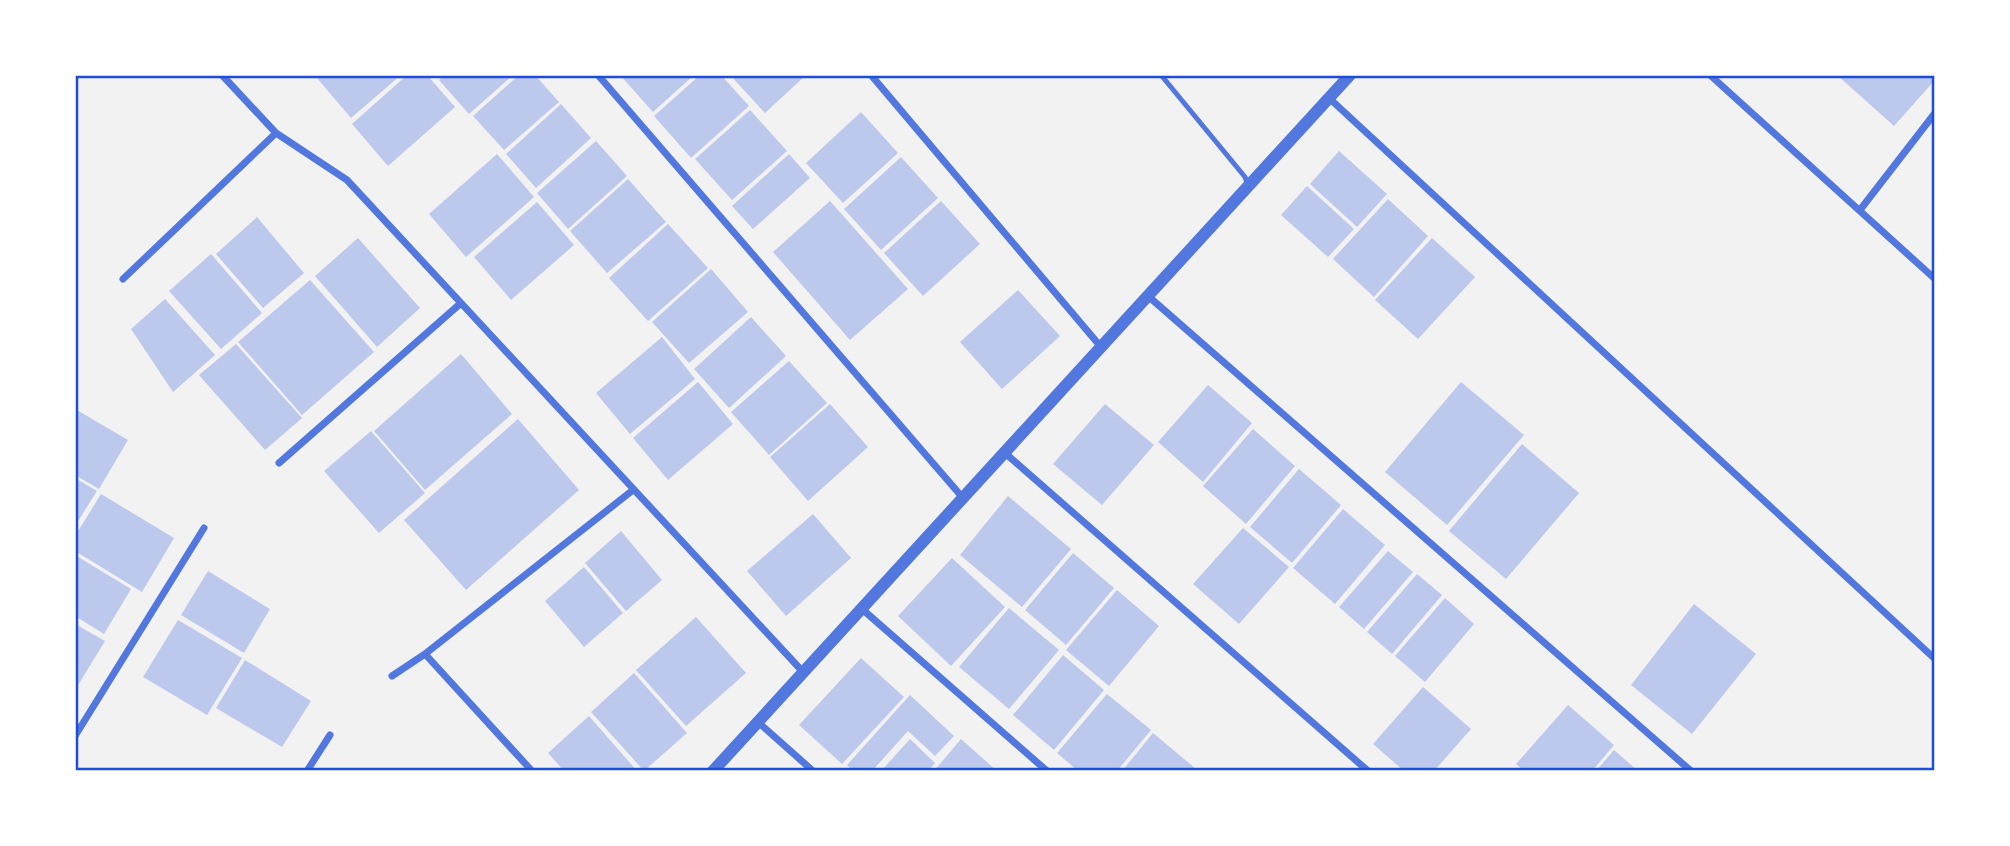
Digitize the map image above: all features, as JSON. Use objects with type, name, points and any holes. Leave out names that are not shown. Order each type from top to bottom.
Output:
[{"type":"street","points":[[222,75],[276,133],[347,180],[804,673]]},
{"type":"street","points":[[598,75],[963,498]]},
{"type":"street","points":[[871,75],[1101,347]]},
{"type":"street","points":[[713,771],[1350,75]]},
{"type":"street","points":[[1710,75],[1935,279]]},
{"type":"street","points":[[1329,98],[1935,659]]},
{"type":"street","points":[[1860,209],[1935,113]]},
{"type":"street","points":[[123,279],[276,133]]},
{"type":"street","points":[[1148,296],[1690,771]]},
{"type":"street","points":[[279,463],[461,303]]},
{"type":"street","points":[[1005,453],[1368,771]]},
{"type":"street","points":[[392,676],[425,654],[633,489]]},
{"type":"street","points":[[75,736],[204,528]]},
{"type":"street","points":[[862,609],[1047,771]]},
{"type":"street","points":[[425,654],[532,771]]},
{"type":"street","points":[[758,722],[813,771]]},
{"type":"street","points":[[307,771],[330,734]]},
{"type":"lane","points":[[1161,75],[1245,177],[1249,186]]},
{"type":"building","points":[[319,75],[401,75],[351,118],[317,78]]},
{"type":"building","points":[[407,75],[427,75],[455,107],[388,166],[352,124]]},
{"type":"building","points":[[445,75],[513,75],[469,114],[439,80]]},
{"type":"building","points":[[519,75],[535,75],[559,102],[504,150],[473,116]]},
{"type":"building","points":[[620,75],[694,75],[653,112]]},
{"type":"building","points":[[700,75],[721,75],[749,106],[691,158],[654,116]]},
{"type":"building","points":[[730,75],[806,75],[765,113]]},
{"type":"building","points":[[1837,75],[1934,75],[1935,80],[1894,126]]},
{"type":"building","points":[[561,104],[591,138],[536,188],[506,154]]},
{"type":"building","points":[[750,110],[787,151],[732,200],[695,159]]},
{"type":"building","points":[[861,112],[898,153],[843,203],[806,163]]},
{"type":"building","points":[[596,141],[627,176],[568,229],[537,193]]},
{"type":"building","points":[[1339,151],[1387,194],[1357,227],[1310,184]]},
{"type":"building","points":[[497,154],[534,197],[466,257],[429,214]]},
{"type":"building","points":[[789,154],[810,178],[753,229],[732,206]]},
{"type":"building","points":[[901,157],[938,198],[881,250],[844,209]]},
{"type":"building","points":[[628,179],[666,222],[607,273],[570,231]]},
{"type":"building","points":[[1307,186],[1354,229],[1328,257],[1281,215]]},
{"type":"building","points":[[1388,199],[1428,236],[1374,297],[1333,259]]},
{"type":"building","points":[[830,201],[908,289],[850,340],[773,252]]},
{"type":"building","points":[[941,201],[980,244],[923,296],[884,253]]},
{"type":"building","points":[[537,202],[574,245],[511,300],[474,257]]},
{"type":"building","points":[[257,217],[304,273],[263,308],[216,254]]},
{"type":"building","points":[[668,224],[708,268],[648,321],[609,278]]},
{"type":"building","points":[[358,238],[420,308],[377,347],[315,276]]},
{"type":"building","points":[[1432,238],[1475,277],[1418,339],[1375,300]]},
{"type":"building","points":[[211,254],[262,313],[221,349],[169,291]]},
{"type":"building","points":[[711,269],[748,312],[689,363],[652,322]]},
{"type":"building","points":[[310,280],[374,352],[302,415],[238,342]]},
{"type":"building","points":[[1018,290],[1060,336],[1002,389],[960,342]]},
{"type":"building","points":[[165,299],[215,355],[173,392],[131,329]]},
{"type":"building","points":[[751,317],[786,356],[729,408],[694,369]]},
{"type":"building","points":[[662,337],[695,379],[630,434],[596,393]]},
{"type":"building","points":[[236,344],[302,418],[265,450],[199,375]]},
{"type":"building","points":[[461,354],[512,414],[425,490],[374,431]]},
{"type":"building","points":[[789,361],[827,403],[769,455],[731,412]]},
{"type":"building","points":[[698,382],[733,424],[668,480],[633,438]]},
{"type":"building","points":[[1461,382],[1524,435],[1447,525],[1385,472]]},
{"type":"building","points":[[1208,385],[1252,423],[1203,482],[1158,442]]},
{"type":"building","points":[[830,404],[868,447],[808,501],[770,457]]},
{"type":"building","points":[[1105,404],[1154,445],[1102,505],[1053,464]]},
{"type":"building","points":[[75,409],[128,440],[99,489],[75,475]]},
{"type":"building","points":[[518,419],[579,490],[466,590],[404,520]]},
{"type":"building","points":[[1253,429],[1295,466],[1246,524],[1203,486]]},
{"type":"building","points":[[371,431],[425,493],[379,533],[324,471]]},
{"type":"building","points":[[1522,444],[1579,493],[1506,579],[1449,531]]},
{"type":"building","points":[[1299,469],[1341,505],[1292,563],[1250,527]]},
{"type":"building","points":[[75,478],[97,491],[75,526]]},
{"type":"building","points":[[101,494],[174,538],[142,592],[75,551],[75,536]]},
{"type":"building","points":[[1008,496],[1071,549],[1022,607],[960,555]]},
{"type":"building","points":[[1343,509],[1385,545],[1335,604],[1293,568]]},
{"type":"building","points":[[813,514],[851,558],[786,616],[747,571]]},
{"type":"building","points":[[1243,528],[1289,567],[1239,624],[1193,584]]},
{"type":"building","points":[[621,531],[662,580],[626,611],[585,563]]},
{"type":"building","points":[[1388,551],[1413,572],[1364,629],[1339,607]]},
{"type":"building","points":[[1073,553],[1114,588],[1066,645],[1025,610]]},
{"type":"building","points":[[75,555],[131,589],[104,634],[75,616]]},
{"type":"building","points":[[952,558],[1005,607],[951,666],[898,616]]},
{"type":"building","points":[[584,567],[623,613],[584,647],[545,601]]},
{"type":"building","points":[[208,571],[270,609],[244,653],[181,615]]},
{"type":"building","points":[[1417,574],[1442,595],[1392,654],[1367,632]]},
{"type":"building","points":[[1117,590],[1159,626],[1109,686],[1066,650]]},
{"type":"building","points":[[1445,598],[1474,624],[1425,682],[1395,656]]},
{"type":"building","points":[[1694,604],[1756,654],[1692,734],[1631,685]]},
{"type":"building","points":[[1009,608],[1059,650],[1009,709],[959,667]]},
{"type":"building","points":[[696,617],[746,673],[686,726],[636,670]]},
{"type":"building","points":[[178,620],[242,658],[207,715],[143,677]]},
{"type":"building","points":[[75,624],[105,641],[75,690]]},
{"type":"building","points":[[1063,655],[1104,690],[1054,750],[1013,715]]},
{"type":"building","points":[[861,658],[904,697],[842,764],[799,725]]},
{"type":"building","points":[[245,660],[311,701],[282,747],[216,708]]},
{"type":"building","points":[[634,673],[687,733],[644,771],[591,712]]},
{"type":"building","points":[[1423,687],[1471,729],[1434,771],[1404,771],[1373,744]]},
{"type":"building","points":[[1107,694],[1151,730],[1117,771],[1078,771],[1057,753]]},
{"type":"building","points":[[910,695],[954,736],[935,756],[908,731],[872,771],[853,771],[847,765]]},
{"type":"building","points":[[1568,705],[1614,745],[1592,771],[1524,771],[1516,764]]},
{"type":"building","points":[[589,716],[637,771],[564,771],[548,753]]},
{"type":"building","points":[[1153,733],[1196,769],[1122,771]]},
{"type":"building","points":[[910,739],[935,763],[928,771],[881,771]]},
{"type":"building","points":[[961,739],[997,771],[934,771]]},
{"type":"building","points":[[1614,750],[1638,771],[1596,771]]}]
